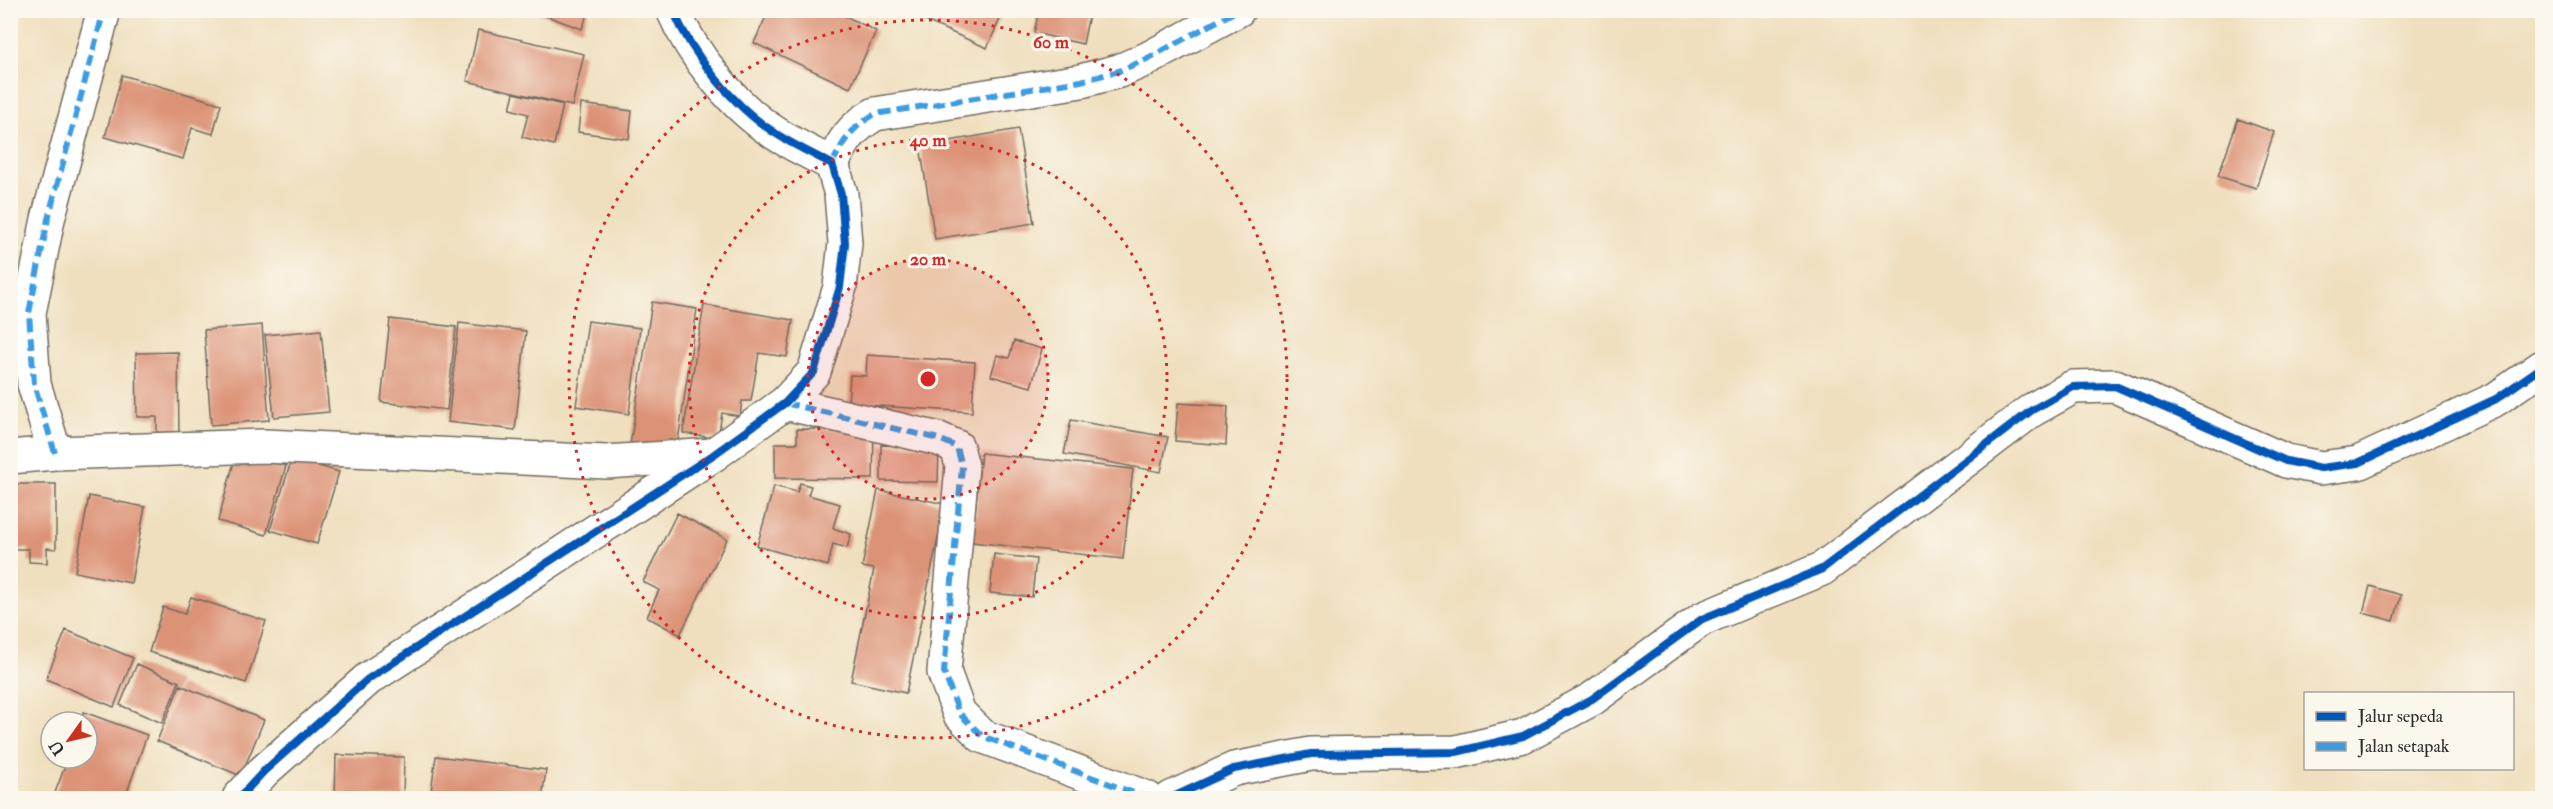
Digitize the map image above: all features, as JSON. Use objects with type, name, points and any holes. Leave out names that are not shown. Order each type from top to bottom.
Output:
[{"type":"street","points":[[55,453],[34,384],[29,313],[48,219],[104,10]]},
{"type":"street","points":[[239,798],[264,771],[368,678],[713,455],[785,403],[814,372],[840,287],[845,243],[841,194],[831,164],[774,133],[725,90],[685,38],[673,10]]},
{"type":"street","points":[[831,164],[846,137],[858,124],[875,114],[1081,81],[1119,71],[1147,59],[1238,10]]},
{"type":"street","points":[[1171,798],[1234,769],[1311,754],[1456,752],[1523,736],[1592,699],[1702,619],[1822,569],[2032,410],[2073,387],[2115,386],[2286,461],[2321,468],[2358,463],[2496,399],[2542,367]]},
{"type":"street","points":[[785,403],[939,439],[957,447],[962,466],[944,672],[958,713],[982,736],[1147,798]]},
{"type":"street","points":[[10,457],[55,453],[265,446],[606,462],[713,455]]},
{"type":"building","points":[[530,10],[589,10],[582,29]]},
{"type":"building","points":[[769,10],[833,10],[876,31],[850,88],[754,43]]},
{"type":"building","points":[[901,10],[1004,10],[987,48]]},
{"type":"building","points":[[1039,10],[1090,10],[1083,44],[1034,33]]},
{"type":"building","points":[[478,30],[584,54],[572,106],[467,81]]},
{"type":"building","points":[[122,75],[221,104],[213,134],[192,128],[183,159],[105,137]]},
{"type":"building","points":[[514,93],[563,105],[554,145],[522,137],[528,114],[510,109]]},
{"type":"building","points":[[581,104],[632,111],[629,139],[578,132]]},
{"type":"building","points":[[2238,119],[2274,132],[2256,188],[2218,176]]},
{"type":"building","points":[[1018,129],[1034,223],[935,239],[920,146]]},
{"type":"building","points":[[652,302],[697,309],[678,441],[669,440],[668,451],[630,445]]},
{"type":"building","points":[[704,305],[793,320],[787,357],[759,353],[751,401],[742,401],[740,416],[722,413],[718,439],[683,433]]},
{"type":"building","points":[[390,319],[456,327],[447,410],[381,402]]},
{"type":"building","points":[[588,321],[640,328],[629,414],[576,406]]},
{"type":"building","points":[[459,323],[526,331],[515,430],[448,422]]},
{"type":"building","points":[[262,325],[269,420],[211,425],[204,330]]},
{"type":"building","points":[[321,330],[329,412],[274,417],[265,335]]},
{"type":"building","points":[[1014,341],[1042,349],[1031,387],[991,376],[997,355],[1009,358]]},
{"type":"building","points":[[178,352],[179,440],[157,440],[157,417],[137,417],[136,353]]},
{"type":"building","points":[[867,355],[975,362],[972,412],[848,404],[850,375],[866,376]]},
{"type":"building","points":[[1178,403],[1228,406],[1226,445],[1175,441]]},
{"type":"building","points":[[1071,420],[1168,437],[1161,472],[1064,454]]},
{"type":"building","points":[[797,429],[874,430],[873,479],[775,478],[775,443],[797,443]]},
{"type":"building","points":[[881,445],[939,446],[938,482],[881,481]]},
{"type":"building","points":[[237,451],[286,466],[266,535],[218,521]]},
{"type":"building","points":[[981,453],[1133,469],[1123,559],[972,542]]},
{"type":"building","points":[[292,458],[339,472],[317,544],[270,530]]},
{"type":"building","points":[[800,483],[811,486],[808,495],[840,504],[833,528],[851,534],[847,548],[833,544],[828,566],[757,546],[774,486],[797,492]]},
{"type":"building","points":[[10,484],[56,484],[56,549],[47,548],[47,563],[29,562],[29,549],[10,549]]},
{"type":"building","points":[[878,490],[945,504],[906,693],[851,681],[874,569],[862,567]]},
{"type":"building","points":[[89,496],[145,507],[131,583],[75,572]]},
{"type":"building","points":[[677,513],[727,539],[680,635],[647,617],[659,590],[643,582]]},
{"type":"building","points":[[994,554],[1036,559],[1032,597],[990,593]]},
{"type":"building","points":[[2370,586],[2401,595],[2394,621],[2363,613]]},
{"type":"building","points":[[191,597],[266,621],[246,683],[149,652],[163,607],[185,614]]},
{"type":"building","points":[[66,630],[133,658],[114,707],[46,679]]},
{"type":"building","points":[[137,664],[179,682],[162,723],[120,705]]},
{"type":"building","points":[[180,685],[264,720],[241,776],[157,741]]},
{"type":"building","points":[[99,717],[147,735],[125,798],[53,798],[64,770],[99,770]]},
{"type":"building","points":[[336,755],[404,757],[403,798],[335,798]]},
{"type":"building","points":[[436,756],[546,770],[542,798],[430,798]]},
{"type":"marked path","points":[[55,453],[34,384],[29,313],[48,219],[104,10]]},
{"type":"marked path","points":[[832,164],[849,135],[875,114],[1081,81],[1119,71],[1147,59],[1238,10]]},
{"type":"marked path","points":[[785,403],[939,439],[957,447],[962,466],[944,672],[959,713],[982,736],[1147,798]]},
{"type":"cycle path","points":[[239,798],[264,771],[368,679],[713,455],[785,403],[814,372],[840,287],[845,243],[841,194],[832,164],[782,137],[744,109],[703,62],[691,45],[673,10]]},
{"type":"cycle path","points":[[1171,798],[1234,769],[1311,754],[1456,752],[1523,736],[1592,699],[1702,619],[1822,569],[2032,410],[2073,387],[2115,386],[2286,461],[2321,468],[2358,463],[2496,399],[2542,367]]}]
